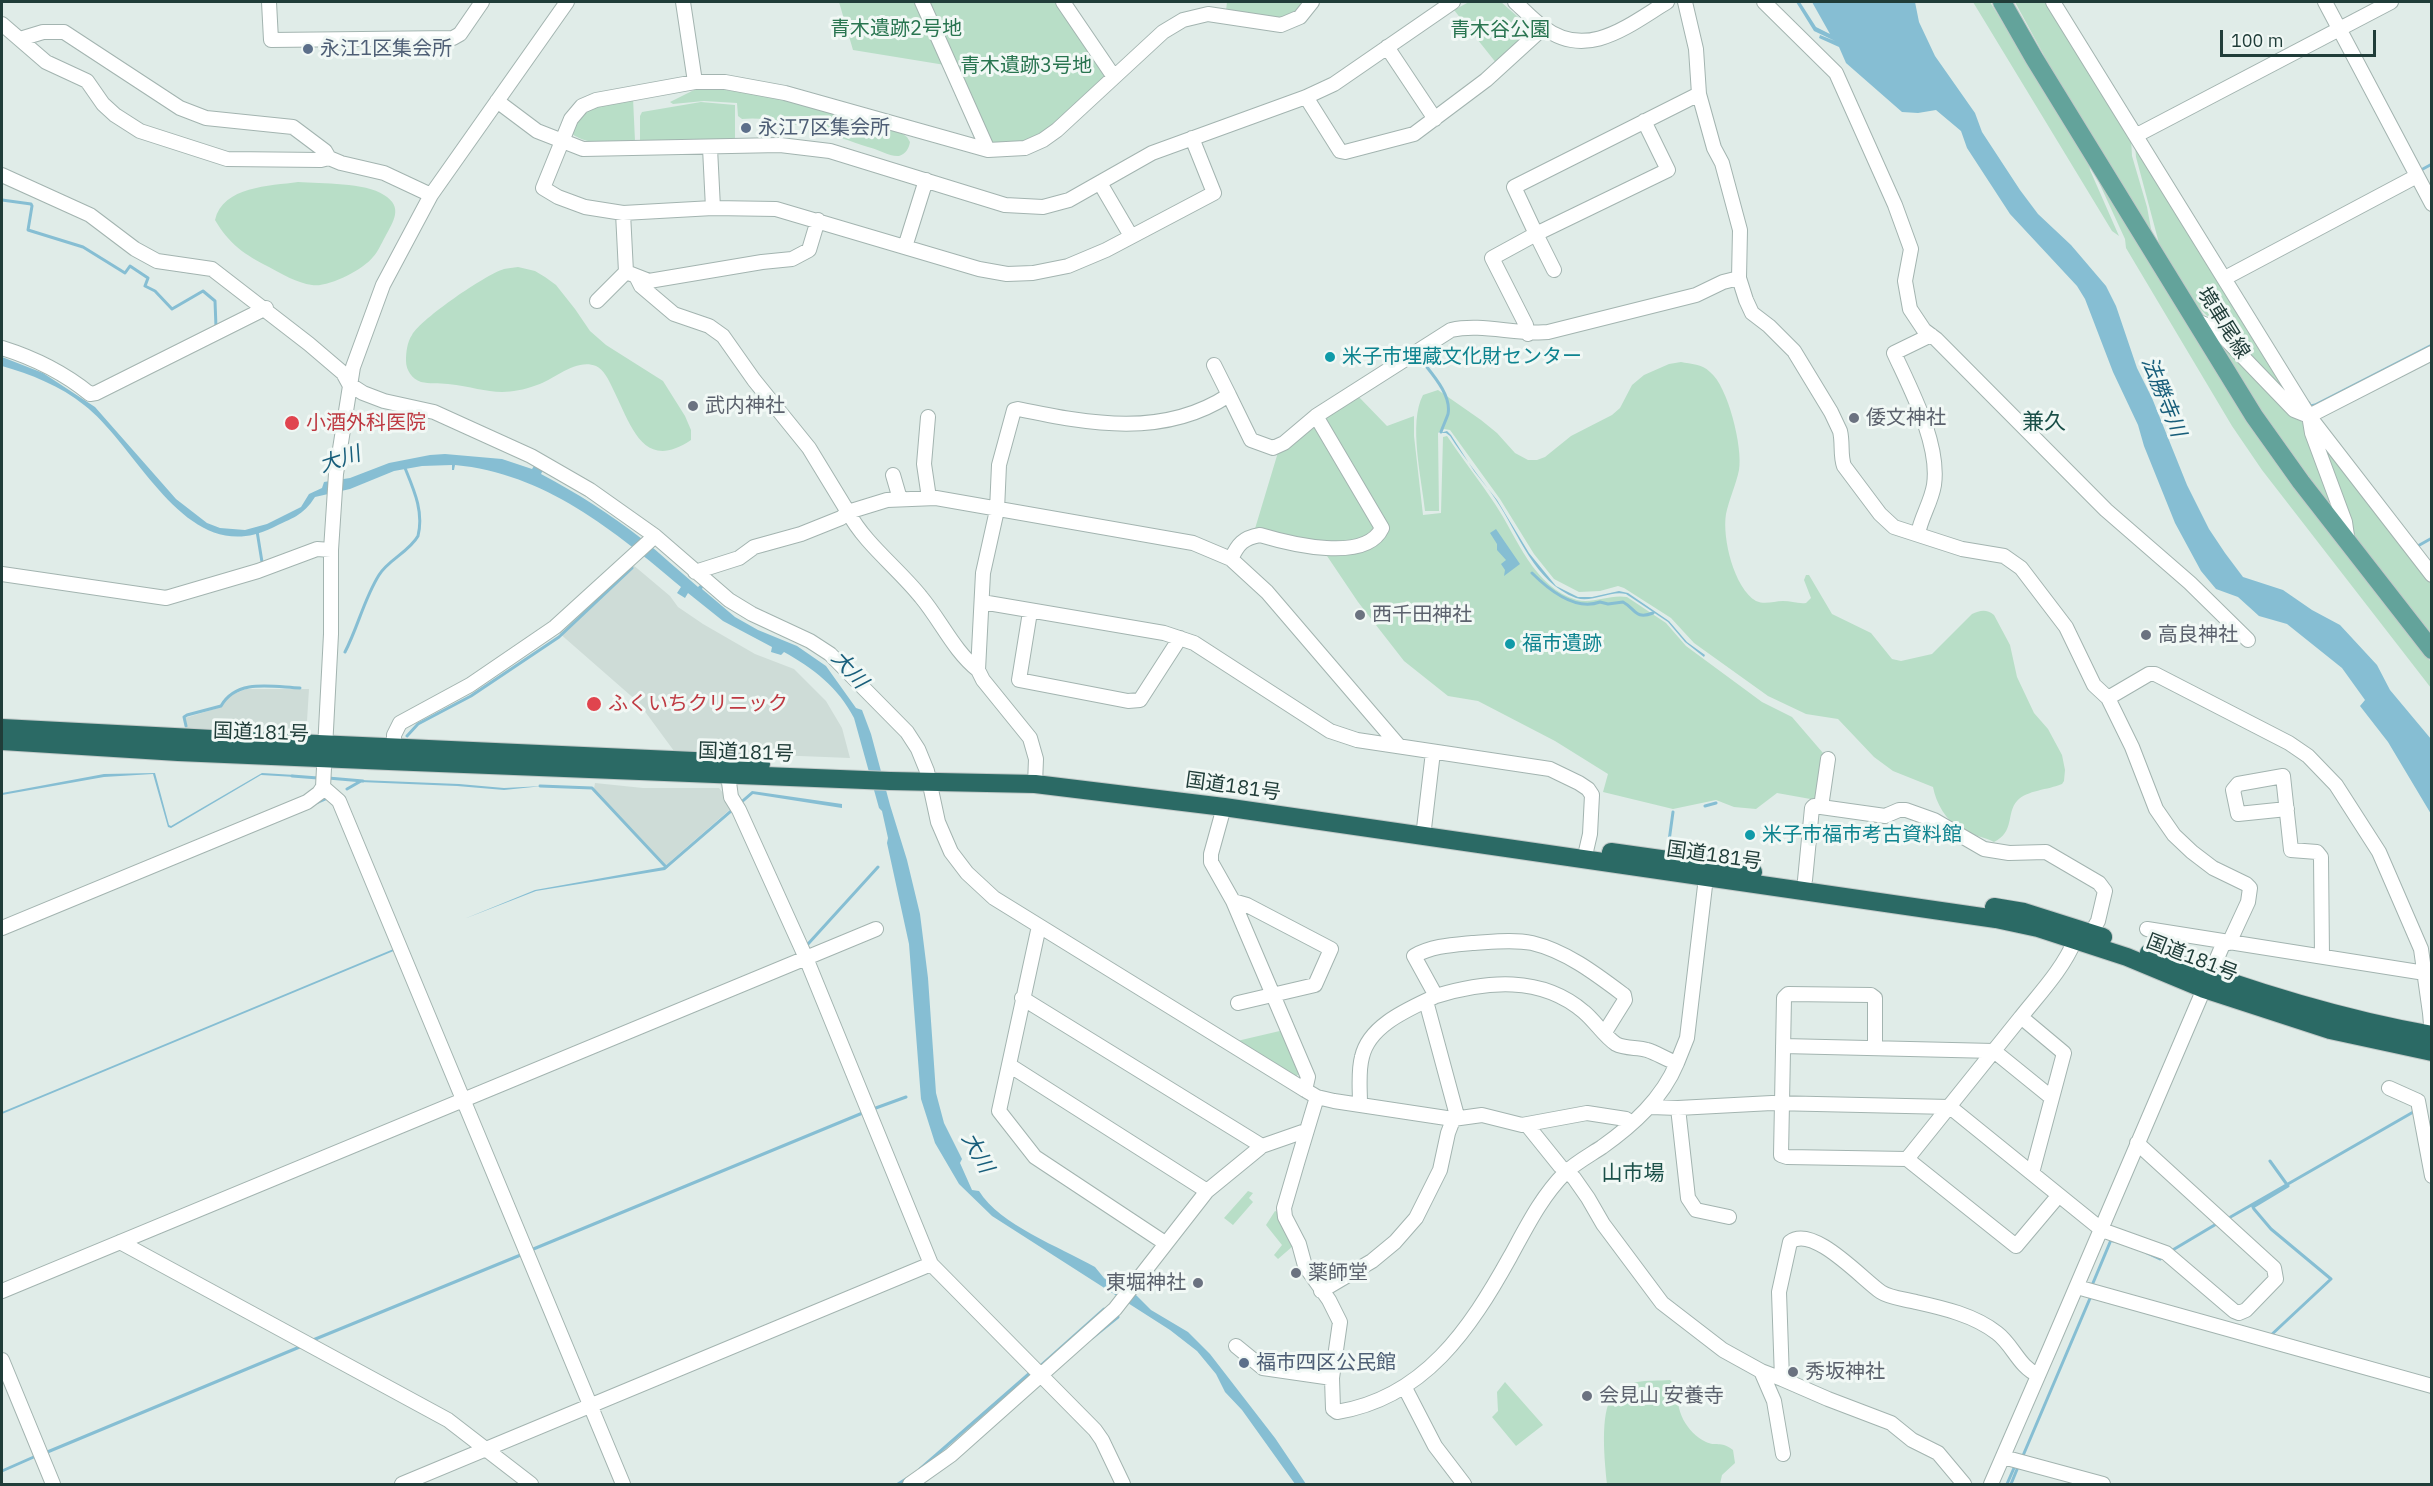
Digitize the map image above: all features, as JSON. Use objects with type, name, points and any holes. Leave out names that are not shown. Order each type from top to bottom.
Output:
[{"type":"highway","name":"国道181号","points":[[2,728],[325,751],[728,775],[859,774]]},
{"type":"highway","name":"国道181号","points":[[2,741],[178,752],[394,748],[859,774],[1035,780],[1158,789],[1424,832]]},
{"type":"highway","name":"国道181号","points":[[1035,780],[1706,871],[1996,919],[2083,937]]},
{"type":"highway","name":"国道181号","points":[[1706,871],[1805,880],[2024,912],[2127,957],[2206,982],[2378,1026],[2431,1035]]},
{"type":"highway","name":"国道181号","points":[[2206,982],[2330,1030],[2432,1052]]},
{"type":"main road","name":"境車尾線","points":[[2002,2],[2254,416],[2349,545],[2432,650]]},
{"type":"street","points":[[269,2],[271,40],[453,38],[460,34],[482,2]]},
{"type":"street","points":[[2,928],[307,802],[323,787],[331,634],[331,550],[336,474],[349,384],[365,329],[382,285],[431,195],[567,2]]},
{"type":"street","points":[[683,2],[695,82]]},
{"type":"street","points":[[922,2],[988,150]]},
{"type":"street","points":[[1063,2],[1114,77]]},
{"type":"street","points":[[1192,138],[1214,193],[1068,266],[1033,273],[1006,274],[987,270],[776,209],[713,208],[623,213],[585,207],[558,197],[543,188],[561,141],[572,119],[582,106],[596,100],[695,82],[725,82],[785,93],[988,150],[1025,148],[1043,140],[1163,32],[1183,20],[1208,14],[1281,25],[1300,17],[1312,2]]},
{"type":"street","points":[[497,101],[537,131],[583,149],[780,145],[830,151],[1020,207],[1043,207],[1061,202],[1100,183],[1152,153],[1306,97],[1334,84],[1453,2]]},
{"type":"street","points":[[1515,2],[1543,28],[1564,38],[1579,41],[1613,35],[1666,2]]},
{"type":"street","points":[[1685,2],[1696,49],[1699,94],[1714,147],[1722,164],[1740,230],[1739,278],[1749,308],[1794,351],[1831,412],[1840,431],[1842,460],[1849,473],[1894,527],[1962,549],[2004,556],[2021,568],[2066,627],[2094,685],[2108,698],[2132,747],[2156,809],[2174,835],[2213,868],[2250,888],[2248,902],[2206,982],[2102,1230],[1991,1485]]},
{"type":"street","points":[[1764,2],[1836,73],[1895,205],[1911,249],[1905,281],[1910,309],[1924,330],[2106,510],[2190,583],[2248,640]]},
{"type":"street","points":[[2053,2],[2309,416],[2432,575]]},
{"type":"street","points":[[2325,2],[2432,204]]},
{"type":"street","points":[[2137,135],[2391,2]]},
{"type":"street","points":[[2,24],[46,62],[87,81],[114,115],[152,135],[227,159],[321,160],[329,158]]},
{"type":"street","points":[[1306,97],[1340,151],[1345,152],[1413,134],[1486,80],[1543,28]]},
{"type":"street","points":[[20,39],[43,32],[64,32],[180,108],[206,118],[293,127],[323,149],[329,158],[341,163],[384,172],[431,195]]},
{"type":"street","points":[[1387,47],[1435,119]]},
{"type":"street","points":[[1554,270],[1514,187],[1699,94]]},
{"type":"street","points":[[1528,334],[1526,325],[1492,258],[1668,170],[1644,121]]},
{"type":"street","points":[[710,148],[713,208]]},
{"type":"street","points":[[2,175],[90,215],[135,249],[157,261],[212,269],[266,308],[343,373],[349,384],[363,393],[384,401],[434,412],[531,456],[590,490],[729,600],[752,614],[810,641],[830,654],[907,732],[918,749],[929,777],[940,828],[958,863],[994,898],[1311,1094],[1453,1119],[1482,1115],[1527,1125],[1550,1118],[1587,1113],[1626,1119],[1631,1122]]},
{"type":"street","points":[[2225,278],[2417,176]]},
{"type":"street","points":[[905,247],[926,180]]},
{"type":"street","points":[[1100,183],[1131,236]]},
{"type":"street","points":[[623,213],[631,274],[641,286],[674,314],[709,326],[723,336],[761,389],[809,448],[865,537],[921,597],[967,662],[978,670]]},
{"type":"street","points":[[631,274],[649,281],[762,262],[792,260],[809,250],[818,220]]},
{"type":"street","points":[[597,301],[631,274]]},
{"type":"street","points":[[1214,365],[1251,440],[1273,448],[1284,443],[1316,416],[1451,330],[1464,327],[1528,334],[1548,332],[1696,295],[1723,282],[1739,278]]},
{"type":"street","points":[[2,348],[30,357],[70,377],[90,394],[266,308]]},
{"type":"street","points":[[2197,321],[2216,329],[2294,410],[2309,416],[2432,353]]},
{"type":"street","points":[[1918,534],[1932,494],[1933,466],[1928,434],[1894,353],[1931,335]]},
{"type":"street","points":[[1035,780],[1036,759],[1030,738],[982,680],[978,670],[983,573],[996,510],[999,465],[1012,414],[1016,409],[1091,421],[1127,424],[1163,422],[1199,412],[1229,395]]},
{"type":"street","points":[[1231,559],[1238,544],[1248,537],[1260,535],[1346,550],[1362,547],[1378,537],[1382,528],[1316,416]]},
{"type":"street","points":[[2309,416],[2312,433],[2345,522],[2349,545]]},
{"type":"street","points":[[928,417],[924,464],[929,498]]},
{"type":"street","points":[[893,475],[900,499]]},
{"type":"street","points":[[695,572],[739,558],[753,547],[801,534],[841,518],[848,512],[887,500],[900,499],[929,498],[1193,543],[1231,559],[1268,592],[1399,746]]},
{"type":"street","points":[[394,748],[394,735],[400,723],[470,685],[555,627],[652,539]]},
{"type":"street","points":[[2,573],[166,598],[258,571],[317,549],[331,550]]},
{"type":"street","points":[[982,603],[1164,633],[1194,643],[1330,731],[1358,740],[1550,769],[1579,783],[1592,795],[1585,855]]},
{"type":"street","points":[[1030,612],[1019,680],[1128,701],[1140,700],[1180,638]]},
{"type":"street","points":[[2108,698],[2150,674],[2155,674],[2281,739],[2308,756],[2336,785],[2379,852],[2421,949],[2431,1035]]},
{"type":"street","points":[[1424,832],[1433,752]]},
{"type":"street","points":[[1821,807],[1828,759]]},
{"type":"street","points":[[728,775],[731,797],[806,958],[931,1264],[1041,1374],[1102,1440],[1123,1485]]},
{"type":"street","points":[[323,787],[339,801],[623,1485]]},
{"type":"street","points":[[1805,880],[1814,806],[1885,816],[1899,810],[1906,810],[1934,820],[1984,849],[2009,853],[2046,852],[2078,869],[2104,889],[2098,921],[2070,953],[1907,1159]]},
{"type":"street","points":[[1224,807],[1211,854],[1211,862],[1233,901],[1308,1077],[1311,1094],[1305,1131],[1284,1208],[1284,1217],[1299,1244],[1305,1266],[1329,1300],[1341,1326],[1332,1378],[1333,1409],[1337,1412],[1368,1405],[1405,1388],[1437,1362],[1462,1333],[1495,1284],[1533,1215],[1566,1172],[1651,1107],[1670,1080],[1687,1038],[1706,871]]},
{"type":"street","points":[[2286,809],[2291,850],[2317,852],[2321,857],[2322,956]]},
{"type":"street","points":[[1233,901],[1247,905],[1331,949],[1315,985],[1238,1003]]},
{"type":"street","points":[[1039,926],[999,1111],[1035,1157],[1165,1243]]},
{"type":"street","points":[[2,1291],[876,929]]},
{"type":"street","points":[[2147,929],[2425,973]]},
{"type":"street","points":[[1321,1291],[1372,1261],[1395,1242],[1416,1218],[1440,1170],[1455,1105],[1431,998],[1414,956],[1427,949],[1498,941],[1530,943],[1554,951],[1578,963],[1624,995],[1625,1000],[1605,1032]]},
{"type":"street","points":[[1360,1104],[1361,1059],[1365,1045],[1380,1029],[1406,1011],[1431,998],[1489,984],[1520,984],[1541,988],[1563,997],[1583,1011],[1619,1046],[1648,1051],[1677,1063]]},
{"type":"street","points":[[1875,1048],[1875,998],[1871,995],[1788,994],[1784,998],[1780,1152],[1784,1157],[1907,1159],[2016,1246],[2059,1195]]},
{"type":"street","points":[[1022,998],[1262,1146]]},
{"type":"street","points":[[2021,1017],[2064,1053],[2032,1173]]},
{"type":"street","points":[[1784,1046],[1994,1051],[2052,1098]]},
{"type":"street","points":[[1009,1065],[1207,1191]]},
{"type":"street","points":[[2389,1088],[2418,1101],[2432,1176]]},
{"type":"street","points":[[1651,1107],[1678,1108],[1772,1102],[1950,1107],[2102,1230],[2166,1253],[2239,1313],[2246,1310],[2276,1279],[2274,1268],[2137,1143]]},
{"type":"street","points":[[1678,1108],[1689,1202],[1696,1210],[1729,1217]]},
{"type":"street","points":[[1527,1125],[1588,1198],[1603,1224],[1662,1304],[1724,1350],[1761,1371],[1891,1423],[1912,1440],[1938,1453],[1964,1485]]},
{"type":"street","points":[[910,1485],[951,1455],[1115,1309],[1207,1191],[1262,1146],[1305,1131]]},
{"type":"street","points":[[1782,1379],[1779,1292],[1790,1242],[1796,1238],[1805,1237],[1843,1260],[1882,1293],[1946,1309],[1989,1328],[2006,1341],[2026,1367],[2038,1375]]},
{"type":"street","points":[[120,1242],[448,1420],[531,1485]]},
{"type":"street","points":[[402,1485],[931,1264]]},
{"type":"street","points":[[2077,1287],[2432,1386]]},
{"type":"street","points":[[1236,1346],[1263,1368],[1332,1378]]},
{"type":"street","points":[[2,1360],[53,1485]]},
{"type":"street","points":[[1761,1371],[1774,1401],[1783,1454]]},
{"type":"street","points":[[1405,1388],[1435,1446],[1464,1485]]},
{"type":"street","points":[[2003,1457],[2103,1485]]},
{"type":"shaded area","points":[[632,564],[670,596],[678,607],[703,624],[755,654],[794,669],[826,701],[842,728],[850,758],[674,751],[638,702],[558,632]]},
{"type":"shaded area","points":[[246,689],[309,689],[307,721],[298,733],[187,728],[185,718],[221,707],[229,696]]},
{"type":"shaded area","points":[[595,783],[643,788],[719,788],[734,806],[665,866],[594,789]]},
{"type":"green space","name":"青木遺跡2号地","points":[[839,2],[915,2],[918,4],[945,65],[853,50]]},
{"type":"green space","name":"青木遺跡3号地","points":[[929,2],[1060,2],[1107,77],[1050,130],[1027,143],[992,146]]},
{"type":"green space","points":[[1227,2],[1306,2],[1287,15],[1278,18],[1259,18],[1226,11]]},
{"type":"green space","name":"青木谷公園","points":[[1469,2],[1501,2],[1526,24],[1525,33],[1528,35],[1497,64],[1454,10]]},
{"type":"green space","points":[[1973,2],[1990,2],[2089,161],[2090,170],[2119,236],[2112,231]]},
{"type":"green space","points":[[2015,2],[2046,2],[2131,138],[2132,156],[2147,207],[2152,234],[2060,85]]},
{"type":"green space","points":[[698,88],[749,93],[800,104],[900,132],[907,137],[910,144],[904,154],[895,156],[789,123],[742,119],[738,116],[737,103],[704,101],[673,104],[670,102]]},
{"type":"green space","points":[[633,98],[635,141],[593,142],[571,133],[577,118],[585,109]]},
{"type":"green space","points":[[701,102],[735,105],[735,139],[640,142],[642,112]]},
{"type":"green space","points":[[2135,145],[2299,406],[2196,305],[2160,247],[2136,157]]},
{"type":"green space","points":[[2096,176],[2279,465],[2321,523],[2431,662],[2431,688],[2262,470],[2232,426],[2126,248],[2125,239]]},
{"type":"green space","points":[[298,182],[343,184],[366,188],[390,200],[394,205],[395,215],[378,250],[368,262],[335,281],[319,285],[306,284],[260,263],[245,253],[226,236],[215,220],[227,200],[237,194],[262,187]]},
{"type":"green space","points":[[518,267],[535,271],[556,285],[590,331],[606,345],[663,381],[685,416],[691,430],[691,440],[674,449],[661,451],[649,447],[632,429],[606,375],[599,367],[588,364],[573,367],[537,385],[502,392],[424,383],[412,376],[406,364],[407,351],[410,338],[418,328],[440,308],[483,279],[504,269]]},
{"type":"green space","points":[[2213,334],[2306,426],[2342,523],[2255,402]]},
{"type":"green space","points":[[1681,362],[1707,369],[1717,379],[1733,418],[1740,460],[1738,476],[1726,514],[1726,536],[1731,562],[1748,595],[1763,603],[1783,601],[1806,603],[1811,598],[1804,580],[1806,575],[1809,575],[1832,614],[1871,633],[1892,659],[1901,661],[1932,654],[1972,614],[1983,611],[1994,615],[2010,645],[2017,677],[2034,713],[2048,729],[2062,755],[2065,770],[2062,784],[2032,792],[2017,801],[2008,828],[2001,838],[1994,842],[1956,826],[1943,811],[1933,787],[1893,771],[1874,757],[1838,719],[1806,714],[1768,696],[1694,643],[1671,618],[1624,588],[1618,586],[1600,591],[1579,592],[1554,579],[1534,554],[1500,499],[1450,430],[1444,429],[1438,433],[1439,511],[1425,511],[1416,436],[1419,407],[1423,395],[1438,390],[1497,433],[1515,453],[1528,460],[1537,460],[1545,457],[1571,436],[1612,415],[1620,408],[1632,385],[1644,375],[1669,364]]},
{"type":"green space","points":[[1357,395],[1387,426],[1414,416],[1414,436],[1423,515],[1441,513],[1443,437],[1447,436],[1495,504],[1528,560],[1549,585],[1562,594],[1583,601],[1627,597],[1666,623],[1686,646],[1762,702],[1792,717],[1823,753],[1816,800],[1777,793],[1756,809],[1734,807],[1716,800],[1673,809],[1603,792],[1608,774],[1555,741],[1478,701],[1448,696],[1404,661],[1358,602],[1323,550],[1356,552],[1378,543],[1384,536],[1323,422],[1325,417]]},
{"type":"green space","points":[[1311,425],[1317,427],[1377,531],[1347,546],[1254,532],[1279,449]]},
{"type":"green space","points":[[2315,429],[2431,579],[2431,637],[2356,543]]},
{"type":"green space","points":[[1284,1030],[1300,1072],[1296,1077],[1237,1041]]},
{"type":"green space","points":[[1248,1191],[1253,1193],[1249,1198],[1253,1202],[1233,1225],[1224,1218]]},
{"type":"green space","points":[[1275,1211],[1280,1213],[1293,1246],[1278,1259],[1274,1255],[1282,1245],[1266,1225]]},
{"type":"green space","points":[[1670,1380],[1678,1389],[1678,1405],[1683,1420],[1699,1438],[1713,1444],[1725,1445],[1733,1450],[1735,1463],[1722,1475],[1720,1484],[1607,1484],[1604,1425],[1613,1396],[1624,1387],[1637,1382]]},
{"type":"green space","points":[[1505,1382],[1543,1425],[1516,1446],[1492,1417],[1498,1411],[1497,1392]]},
{"type":"water","points":[[1796,2],[1800,2],[1816,27],[1830,34],[1812,2],[1915,2],[1919,22],[1935,56],[1975,113],[1982,132],[2020,190],[2038,214],[2071,245],[2106,286],[2116,306],[2137,368],[2152,398],[2187,485],[2209,529],[2225,553],[2243,577],[2283,590],[2312,610],[2340,625],[2377,665],[2390,690],[2431,739],[2431,814],[2388,742],[2360,706],[2365,700],[2342,668],[2287,624],[2259,616],[2238,597],[2216,589],[2201,571],[2175,523],[2144,446],[2138,425],[2113,372],[2085,299],[2077,286],[2010,214],[1967,148],[1961,131],[1936,110],[1918,113],[1902,112],[1846,63],[1839,47],[1819,38],[1820,35],[1835,41],[1814,31]]},
{"type":"water","points":[[2,357],[43,373],[95,407],[176,499],[207,523],[220,528],[245,530],[267,524],[301,507],[309,494],[322,488],[324,482],[350,478],[389,463],[445,454],[502,459],[532,469],[536,463],[544,468],[541,474],[618,521],[698,587],[703,582],[705,584],[702,589],[735,617],[758,630],[797,646],[826,666],[856,708],[862,710],[907,860],[920,914],[928,978],[936,1093],[944,1123],[962,1159],[960,1163],[972,1190],[979,1191],[989,1203],[1016,1225],[1095,1267],[1118,1289],[1134,1293],[1151,1310],[1188,1332],[1210,1354],[1275,1438],[1306,1484],[1295,1484],[1197,1351],[1170,1330],[992,1216],[959,1184],[935,1143],[921,1099],[909,944],[882,811],[879,808],[854,718],[848,707],[824,679],[784,652],[781,655],[771,652],[772,647],[723,621],[688,593],[685,598],[677,593],[681,587],[630,545],[577,508],[548,492],[488,470],[455,465],[452,470],[452,465],[422,466],[394,471],[350,489],[315,497],[301,513],[272,528],[241,536],[214,532],[189,519],[166,498],[104,424],[84,405],[45,381],[2,366]]},
{"type":"water","points":[[1447,431],[1469,463],[1450,436],[1440,433]]},
{"type":"water","points":[[1488,488],[1529,553],[1556,586],[1578,597],[1592,597],[1619,591],[1628,593],[1669,621],[1687,642],[1705,655],[1704,657],[1685,642],[1668,622],[1626,594],[1582,599],[1561,591],[1538,569]]},
{"type":"water","points":[[1496,529],[1520,564],[1504,576],[1505,570],[1501,564],[1506,560],[1497,550],[1497,544],[1490,533]]},
{"type":"water","points":[[155,773],[171,826],[262,773],[295,775],[295,777],[261,775],[171,828],[168,827],[153,774],[104,777],[2,795],[2,793],[104,774]]},
{"type":"water","points":[[360,780],[504,788],[543,786],[504,790],[360,782]]},
{"type":"water","points":[[752,791],[842,804],[842,808],[753,794],[665,870],[536,891],[464,919],[535,890],[664,867]]},
{"type":"water","points":[[396,948],[396,950],[2,1114],[2,1112]]},
{"type":"waterway","points":[[2421,170],[2432,164]]},
{"type":"waterway","points":[[2,200],[31,204],[28,230],[83,247],[125,273],[130,266],[148,278],[145,286],[155,291],[172,309],[203,291],[215,301],[216,327]]},
{"type":"waterway","points":[[159,267],[190,272]]},
{"type":"waterway","points":[[2309,403],[2310,406],[2315,405],[2432,345]]},
{"type":"waterway","points":[[1419,357],[1447,399],[1448,414],[1441,432]]},
{"type":"waterway","points":[[345,652],[379,575],[418,536],[419,510],[405,468]]},
{"type":"waterway","points":[[257,531],[262,562]]},
{"type":"waterway","points":[[2416,547],[2432,538]]},
{"type":"waterway","points":[[407,736],[418,724],[471,696],[559,637],[632,568]]},
{"type":"waterway","points":[[1532,573],[1546,586],[1572,601],[1582,604],[1623,602],[1639,614],[1653,613]]},
{"type":"waterway","points":[[186,726],[184,717],[221,706],[236,691],[256,686],[300,688]]},
{"type":"waterway","points":[[292,776],[318,778]]},
{"type":"waterway","points":[[328,778],[363,781]]},
{"type":"waterway","points":[[347,789],[361,781]]},
{"type":"waterway","points":[[540,786],[592,788],[666,867]]},
{"type":"waterway","points":[[314,804],[330,797]]},
{"type":"waterway","points":[[1705,806],[1716,803]]},
{"type":"waterway","points":[[1669,841],[1673,812]]},
{"type":"waterway","points":[[808,944],[878,867]]},
{"type":"waterway","points":[[873,1109],[906,1097]]},
{"type":"waterway","points":[[2227,1219],[2415,1111]]},
{"type":"waterway","points":[[531,1250],[865,1112]]},
{"type":"waterway","points":[[2269,1337],[2331,1279],[2271,1229],[2254,1209],[2253,1207],[2288,1186],[2270,1161]]},
{"type":"waterway","points":[[2171,1251],[2218,1223]]},
{"type":"waterway","points":[[2093,1283],[2111,1240],[2113,1241]]},
{"type":"waterway","points":[[2147,1253],[2160,1259]]},
{"type":"waterway","points":[[311,1339],[523,1254]]},
{"type":"waterway","points":[[2022,1458],[2091,1296]]},
{"type":"waterway","points":[[1039,1367],[1104,1309]]},
{"type":"waterway","points":[[1092,1338],[1118,1317]]},
{"type":"waterway","points":[[45,1453],[302,1346]]},
{"type":"waterway","points":[[920,1469],[1031,1372]]},
{"type":"waterway","points":[[2,1471],[36,1456]]},
{"type":"waterway","points":[[2011,1484],[2018,1467]]},
{"type":"waterway","points":[[2007,1484],[2014,1468]]},
{"type":"waterway","points":[[898,1484],[906,1479]]},
{"type":"place","name":"永江1区集会所","points":[[308,49]]},
{"type":"place","name":"永江7区集会所","points":[[746,128]]},
{"type":"place","name":"米子市埋蔵文化財センター","points":[[1330,357]]},
{"type":"place","name":"武内神社","points":[[693,406]]},
{"type":"place","name":"倭文神社","points":[[1854,418]]},
{"type":"place","name":"小酒外科医院","points":[[292,423]]},
{"type":"place","name":"西千田神社","points":[[1360,615]]},
{"type":"place","name":"高良神社","points":[[2146,635]]},
{"type":"place","name":"福市遺跡","points":[[1510,644]]},
{"type":"place","name":"ふくいちクリニック","points":[[594,704]]},
{"type":"place","name":"米子市福市考古資料館","points":[[1750,835]]},
{"type":"place","name":"薬師堂","points":[[1296,1273]]},
{"type":"place","name":"東堀神社","points":[[1198,1283]]},
{"type":"place","name":"福市四区公民館","points":[[1244,1363]]},
{"type":"place","name":"秀坂神社","points":[[1793,1372]]},
{"type":"place","name":"会見山 安養寺","points":[[1587,1396]]},
{"type":"district","name":"兼久","points":[[2044,423]]},
{"type":"district","name":"山市場","points":[[1633,1174]]},
{"type":"water label","name":"法勝寺川","points":[[2163,397]]},
{"type":"water label","name":"大川","points":[[340,460]]},
{"type":"water label","name":"大川","points":[[849,670]]},
{"type":"water label","name":"大川","points":[[977,1153]]}]
